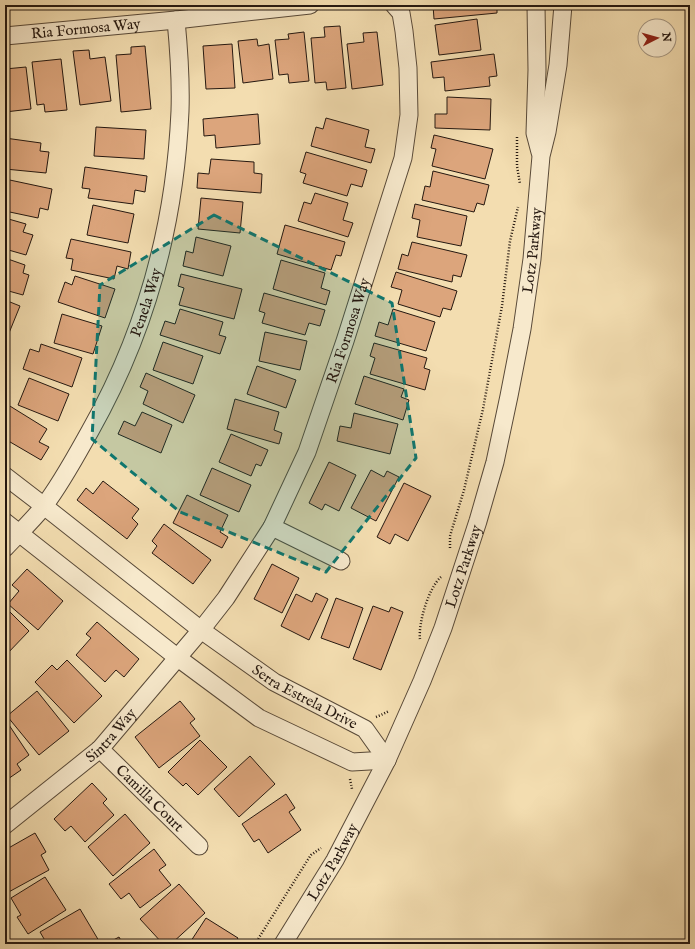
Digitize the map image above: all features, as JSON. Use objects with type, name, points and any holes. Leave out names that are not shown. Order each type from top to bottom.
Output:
[{"type":"street","name":"Ria Formosa Way","points":[[5,36],[176,20],[310,5]]},
{"type":"street","name":"Ria Formosa Way","points":[[201,630],[226,598],[272,527],[307,452],[345,341],[403,158],[409,115],[408,68],[401,13],[394,5]]},
{"type":"street","name":"Lotz Parkway","points":[[536,5],[537,70],[535,133],[541,156]]},
{"type":"street","name":"Lotz Parkway","points":[[284,944],[336,860],[387,760],[422,681],[443,628],[471,543],[495,462],[523,321],[532,259],[541,156],[547,132],[558,65],[562,5]]},
{"type":"street","name":"Penela Way","points":[[5,548],[44,506],[73,461],[106,402],[133,343],[150,293],[162,247],[174,178],[180,111],[180,64],[176,20]]},
{"type":"street","name":"Serra Estrela Drive","points":[[5,476],[201,630],[274,682],[365,729],[387,760]]},
{"type":"street","points":[[5,522],[178,658],[259,718],[352,762],[387,760]]},
{"type":"street","points":[[272,527],[341,561]]},
{"type":"street","name":"Sintra Way","points":[[5,825],[100,749],[201,630]]},
{"type":"street","name":"Camilla Court","points":[[100,749],[199,846]]},
{"type":"path","points":[[518,132],[517,166],[520,185]]},
{"type":"path","points":[[450,554],[450,536],[474,449],[492,368],[502,306],[510,241],[519,202]]},
{"type":"path","points":[[417,646],[420,639],[419,629],[421,621],[431,590],[433,585],[445,573]]},
{"type":"path","points":[[365,729],[370,716],[382,716],[391,709]]},
{"type":"path","points":[[352,762],[347,774],[352,785],[352,792]]},
{"type":"path","points":[[255,944],[311,855],[324,846]]},
{"type":"highlighted area","points":[[214,215],[392,303],[416,458],[326,572],[180,512],[92,439],[100,285]]},
{"type":"building","points":[[433,5],[497,5],[497,13],[434,19]]},
{"type":"building","points":[[477,19],[481,50],[439,55],[435,25]]},
{"type":"building","points":[[340,26],[346,88],[327,90],[326,82],[315,83],[311,38],[325,37],[324,27]]},
{"type":"building","points":[[304,32],[309,81],[289,83],[288,74],[279,75],[275,40],[289,39],[288,34]]},
{"type":"building","points":[[377,32],[383,85],[352,89],[347,44],[364,42],[363,33]]},
{"type":"building","points":[[257,39],[258,46],[269,44],[273,79],[243,83],[238,41]]},
{"type":"building","points":[[232,44],[235,88],[206,89],[203,46]]},
{"type":"building","points":[[145,46],[151,109],[121,112],[116,55],[131,54],[131,47]]},
{"type":"building","points":[[89,50],[90,59],[105,57],[111,101],[80,105],[73,51]]},
{"type":"building","points":[[494,54],[497,76],[489,77],[490,86],[445,91],[444,77],[433,78],[431,62]]},
{"type":"building","points":[[61,59],[67,110],[45,112],[44,104],[37,105],[32,62]]},
{"type":"building","points":[[26,67],[31,109],[5,112],[5,69]]},
{"type":"building","points":[[447,97],[491,99],[490,130],[435,128],[435,114],[447,114]]},
{"type":"building","points":[[258,114],[260,144],[216,148],[215,135],[204,136],[203,119]]},
{"type":"building","points":[[326,118],[369,130],[365,147],[375,149],[371,163],[311,146],[316,127],[323,129]]},
{"type":"building","points":[[96,127],[146,130],[144,159],[94,156]]},
{"type":"building","points":[[434,135],[493,149],[485,179],[432,166],[436,149],[431,148]]},
{"type":"building","points":[[5,138],[41,143],[40,151],[49,152],[46,173],[5,169]]},
{"type":"building","points":[[306,152],[367,170],[362,187],[351,184],[347,196],[303,183],[306,174],[300,172]]},
{"type":"building","points":[[211,159],[254,162],[254,173],[262,174],[261,193],[197,188],[198,173],[209,174]]},
{"type":"building","points":[[85,167],[147,176],[145,192],[135,190],[133,204],[88,198],[90,189],[82,188]]},
{"type":"building","points":[[433,171],[489,185],[484,205],[477,203],[474,212],[422,200],[425,186],[430,187]]},
{"type":"building","points":[[5,179],[52,189],[48,210],[40,208],[38,218],[5,211]]},
{"type":"building","points":[[315,193],[348,203],[343,220],[353,223],[348,237],[298,221],[304,202],[311,204]]},
{"type":"building","points":[[201,198],[243,202],[240,233],[198,229]]},
{"type":"building","points":[[415,204],[467,216],[461,246],[417,237],[420,220],[412,218]]},
{"type":"building","points":[[93,205],[134,214],[128,243],[87,235]]},
{"type":"building","points":[[5,218],[26,224],[23,232],[33,235],[26,255],[5,249]]},
{"type":"building","points":[[285,225],[345,242],[341,256],[336,255],[331,270],[277,254]]},
{"type":"building","points":[[196,237],[231,246],[223,276],[183,266],[186,251],[193,253]]},
{"type":"building","points":[[71,239],[131,252],[128,269],[117,266],[114,279],[71,270],[73,259],[66,258]]},
{"type":"building","points":[[412,242],[467,255],[461,277],[453,275],[452,282],[398,269],[402,254],[408,256]]},
{"type":"building","points":[[5,258],[25,265],[23,273],[29,275],[23,295],[5,290]]},
{"type":"building","points":[[281,260],[325,273],[321,288],[330,291],[326,305],[273,289]]},
{"type":"building","points":[[396,272],[457,291],[451,310],[443,308],[440,317],[398,304],[402,290],[391,287]]},
{"type":"building","points":[[181,274],[242,289],[234,319],[179,305],[184,288],[178,286]]},
{"type":"building","points":[[75,276],[115,289],[105,318],[58,302],[65,282],[72,285]]},
{"type":"building","points":[[264,293],[325,310],[320,326],[309,323],[305,335],[262,323],[265,313],[259,311]]},
{"type":"building","points":[[5,300],[20,306],[9,333],[5,332]]},
{"type":"building","points":[[180,309],[223,322],[219,335],[226,337],[220,354],[160,335],[165,321],[175,324]]},
{"type":"building","points":[[393,309],[435,322],[426,351],[375,336],[379,322],[388,325]]},
{"type":"building","points":[[62,314],[102,326],[93,354],[54,343]]},
{"type":"building","points":[[265,332],[307,341],[300,370],[259,361]]},
{"type":"building","points":[[163,342],[203,356],[193,384],[153,370]]},
{"type":"building","points":[[374,343],[427,358],[424,368],[430,370],[425,390],[370,374],[375,358],[370,356]]},
{"type":"building","points":[[41,344],[82,358],[72,387],[23,369],[30,349],[39,352]]},
{"type":"building","points":[[257,366],[296,380],[286,408],[247,394]]},
{"type":"building","points":[[146,373],[195,395],[183,423],[143,404],[148,391],[140,387]]},
{"type":"building","points":[[364,376],[404,389],[401,397],[409,400],[403,420],[355,404]]},
{"type":"building","points":[[29,378],[69,394],[58,421],[18,405]]},
{"type":"building","points":[[235,399],[279,412],[274,430],[282,433],[279,444],[227,429]]},
{"type":"building","points":[[5,403],[47,429],[39,442],[49,447],[41,460],[5,439]]},
{"type":"building","points":[[142,412],[172,425],[161,453],[118,434],[124,421],[135,426]]},
{"type":"building","points":[[354,413],[398,424],[390,454],[337,441],[340,426],[351,428]]},
{"type":"building","points":[[231,434],[268,450],[261,466],[256,464],[251,476],[219,462]]},
{"type":"building","points":[[329,462],[356,475],[339,511],[325,504],[322,510],[309,503]]},
{"type":"building","points":[[212,468],[251,485],[239,512],[200,495]]},
{"type":"building","points":[[371,470],[384,477],[387,471],[399,477],[376,521],[351,508]]},
{"type":"building","points":[[103,481],[139,509],[132,518],[138,524],[127,539],[77,500],[86,488],[93,494]]},
{"type":"building","points":[[404,483],[431,496],[408,541],[395,534],[390,544],[377,537]]},
{"type":"building","points":[[187,495],[228,515],[220,532],[228,537],[222,548],[173,523]]},
{"type":"building","points":[[164,524],[211,560],[193,584],[152,553],[157,546],[152,541]]},
{"type":"building","points":[[272,564],[299,578],[282,613],[254,599]]},
{"type":"building","points":[[27,569],[63,601],[38,630],[8,604],[19,591],[12,585]]},
{"type":"building","points":[[316,593],[328,599],[309,640],[281,626],[296,594],[312,602]]},
{"type":"building","points":[[336,598],[363,608],[349,648],[321,638]]},
{"type":"building","points":[[373,606],[389,612],[391,607],[403,612],[381,670],[353,659]]},
{"type":"building","points":[[5,607],[29,631],[5,656]]},
{"type":"building","points":[[97,622],[139,659],[124,677],[116,670],[105,682],[76,655],[91,638],[86,634]]},
{"type":"building","points":[[67,660],[102,696],[74,723],[35,682],[52,665],[57,670]]},
{"type":"building","points":[[37,691],[69,731],[39,755],[7,716]]},
{"type":"building","points":[[180,701],[195,719],[190,723],[200,736],[159,768],[135,737]]},
{"type":"building","points":[[7,722],[29,755],[17,764],[21,770],[5,781],[5,724]]},
{"type":"building","points":[[200,740],[227,767],[198,795],[186,783],[183,786],[168,772]]},
{"type":"building","points":[[250,756],[275,784],[239,817],[214,789]]},
{"type":"building","points":[[92,783],[107,799],[103,803],[114,815],[85,842],[71,826],[65,831],[54,819]]},
{"type":"building","points":[[286,794],[295,808],[289,812],[301,830],[268,853],[259,839],[254,842],[242,824]]},
{"type":"building","points":[[125,814],[150,843],[113,876],[88,847]]},
{"type":"building","points":[[35,833],[46,852],[41,855],[49,870],[5,894],[5,850]]},
{"type":"building","points":[[154,849],[166,865],[159,870],[171,885],[140,908],[129,893],[121,899],[109,884]]},
{"type":"building","points":[[45,877],[66,910],[28,934],[17,917],[21,915],[11,898]]},
{"type":"building","points":[[179,884],[205,913],[171,944],[163,944],[140,919]]},
{"type":"building","points":[[80,909],[99,941],[94,944],[47,944],[40,932]]},
{"type":"building","points":[[206,918],[238,938],[234,944],[189,944]]},
{"type":"building","points":[[119,937],[123,944],[106,944]]}]
